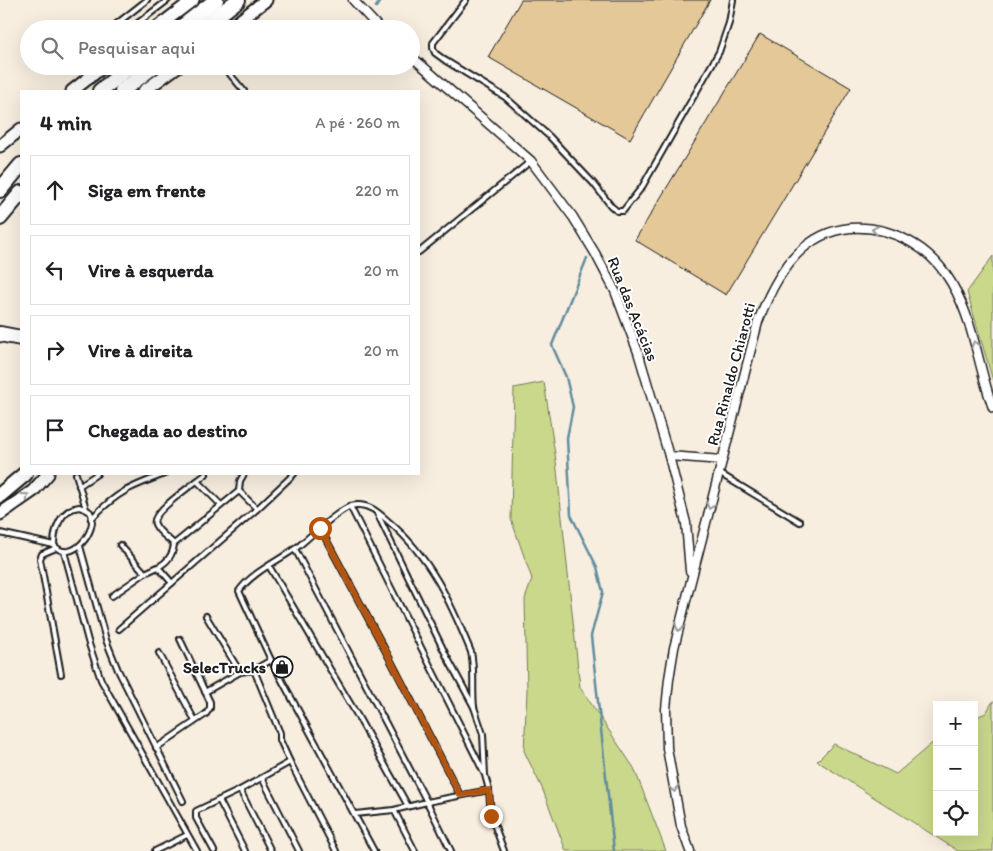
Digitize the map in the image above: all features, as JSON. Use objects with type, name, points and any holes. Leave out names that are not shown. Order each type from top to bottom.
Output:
[{"type":"highway","points":[[190,20],[216,0]]},
{"type":"highway","points":[[212,20],[238,0]]},
{"type":"highway","points":[[101,90],[120,75]]},
{"type":"highway","points":[[123,90],[142,75]]},
{"type":"highway","points":[[0,190],[20,166]]},
{"type":"highway","points":[[0,218],[20,194]]},
{"type":"highway","points":[[0,334],[20,338]]},
{"type":"highway","points":[[0,495],[25,475]]},
{"type":"main road","points":[[167,20],[193,0]]},
{"type":"main road","points":[[240,20],[266,0]]},
{"type":"main road","points":[[73,90],[92,75]]},
{"type":"main road","points":[[145,90],[166,75]]},
{"type":"main road","points":[[0,146],[20,131]]},
{"type":"main road","points":[[0,514],[34,490],[47,475]]},
{"type":"street","points":[[353,0],[372,20]]},
{"type":"street","name":"Rua das Acácias","points":[[420,64],[531,161],[573,217],[596,253],[615,291],[638,352],[669,456],[686,523],[691,581]]},
{"type":"street","name":"Rua Rinaldo Chiarotti","points":[[690,851],[674,792],[667,748],[666,709],[674,648],[758,322],[767,296],[793,256],[811,242],[829,232],[848,228],[874,229],[900,236],[924,250],[945,273],[959,298],[993,408]]},
{"type":"street","points":[[669,456],[722,460]]},
{"type":"lane","points":[[121,20],[147,0]]},
{"type":"lane","points":[[142,20],[168,0]]},
{"type":"lane","points":[[466,0],[433,43],[435,53],[446,62],[505,97],[550,137],[617,211],[623,211],[642,187],[719,52],[729,23],[733,0]]},
{"type":"lane","points":[[231,75],[243,90]]},
{"type":"lane","points":[[420,251],[531,161]]},
{"type":"lane","points":[[719,473],[800,522]]},
{"type":"lane","points":[[64,552],[80,546],[88,534],[91,519],[90,512],[86,509],[76,475]]},
{"type":"lane","points":[[80,486],[96,475]]},
{"type":"lane","points":[[91,519],[122,491],[162,475]]},
{"type":"lane","points":[[174,544],[155,526],[154,518],[158,512],[205,475]]},
{"type":"lane","points":[[112,596],[145,573],[168,560],[172,554],[174,544],[239,491],[240,481],[243,475]]},
{"type":"lane","points":[[119,629],[293,475]]},
{"type":"lane","points":[[197,481],[221,505]]},
{"type":"lane","points":[[239,491],[256,509]]},
{"type":"lane","points":[[350,506],[485,775],[489,790],[491,816],[504,851]]},
{"type":"lane","points":[[374,851],[271,660],[240,590],[246,581],[295,549],[350,506],[364,506],[376,511],[401,532],[421,554],[430,566],[450,606],[471,652],[474,664],[472,688],[474,707]]},
{"type":"lane","points":[[55,546],[55,531],[66,512],[72,508],[86,509]]},
{"type":"lane","points":[[376,511],[447,657],[474,707],[483,734],[485,775]]},
{"type":"lane","points":[[320,528],[460,795]]},
{"type":"lane","points":[[0,533],[55,546],[64,552],[88,641],[101,680],[197,851]]},
{"type":"lane","points":[[120,545],[145,573]]},
{"type":"lane","points":[[55,546],[42,554],[40,560],[61,674]]},
{"type":"lane","points":[[80,546],[98,611],[118,670],[184,802]]},
{"type":"lane","points":[[295,549],[451,851]]},
{"type":"lane","points":[[269,566],[408,806]]},
{"type":"lane","points":[[158,567],[172,583]]},
{"type":"lane","points":[[206,616],[240,672]]},
{"type":"lane","points":[[156,748],[206,714],[210,708],[210,702],[180,639]]},
{"type":"lane","points":[[159,653],[195,721]]},
{"type":"lane","points":[[205,692],[240,672],[254,670],[271,660]]},
{"type":"lane","points":[[254,670],[280,733],[280,740],[336,851]]},
{"type":"lane","points":[[214,851],[195,814],[199,809],[240,790],[290,762]]},
{"type":"lane","points":[[262,778],[299,851]]},
{"type":"lane","points":[[240,790],[271,851]]},
{"type":"lane","points":[[355,814],[394,810],[489,790]]},
{"type":"lane","points":[[219,800],[245,851]]},
{"type":"lane","points":[[394,810],[415,851]]},
{"type":"lane","points":[[155,851],[187,835]]},
{"type":"green space","points":[[993,256],[993,381],[967,292]]},
{"type":"green space","points":[[544,382],[556,461],[580,687],[634,768],[666,851],[566,851],[542,788],[524,751],[527,691],[525,599],[532,579],[511,519],[514,388]]},
{"type":"green space","points":[[993,701],[993,851],[958,851],[934,836],[978,836],[978,716],[986,713]]},
{"type":"green space","points":[[933,742],[933,835],[817,761],[834,744],[896,774]]},
{"type":"building","points":[[521,0],[710,0],[630,139],[488,57]]},
{"type":"building","points":[[760,34],[851,88],[726,295],[635,240]]},
{"type":"waterway","points":[[376,7],[381,0]]},
{"type":"waterway","points":[[587,258],[552,345],[566,377],[573,407],[567,438],[571,515],[597,567],[603,592],[591,636],[614,851]]},
{"type":"place","name":"SelecTrucks","points":[[282,667]]},
{"type":"route","points":[[320,528],[460,795],[489,790],[491,816]]}]
